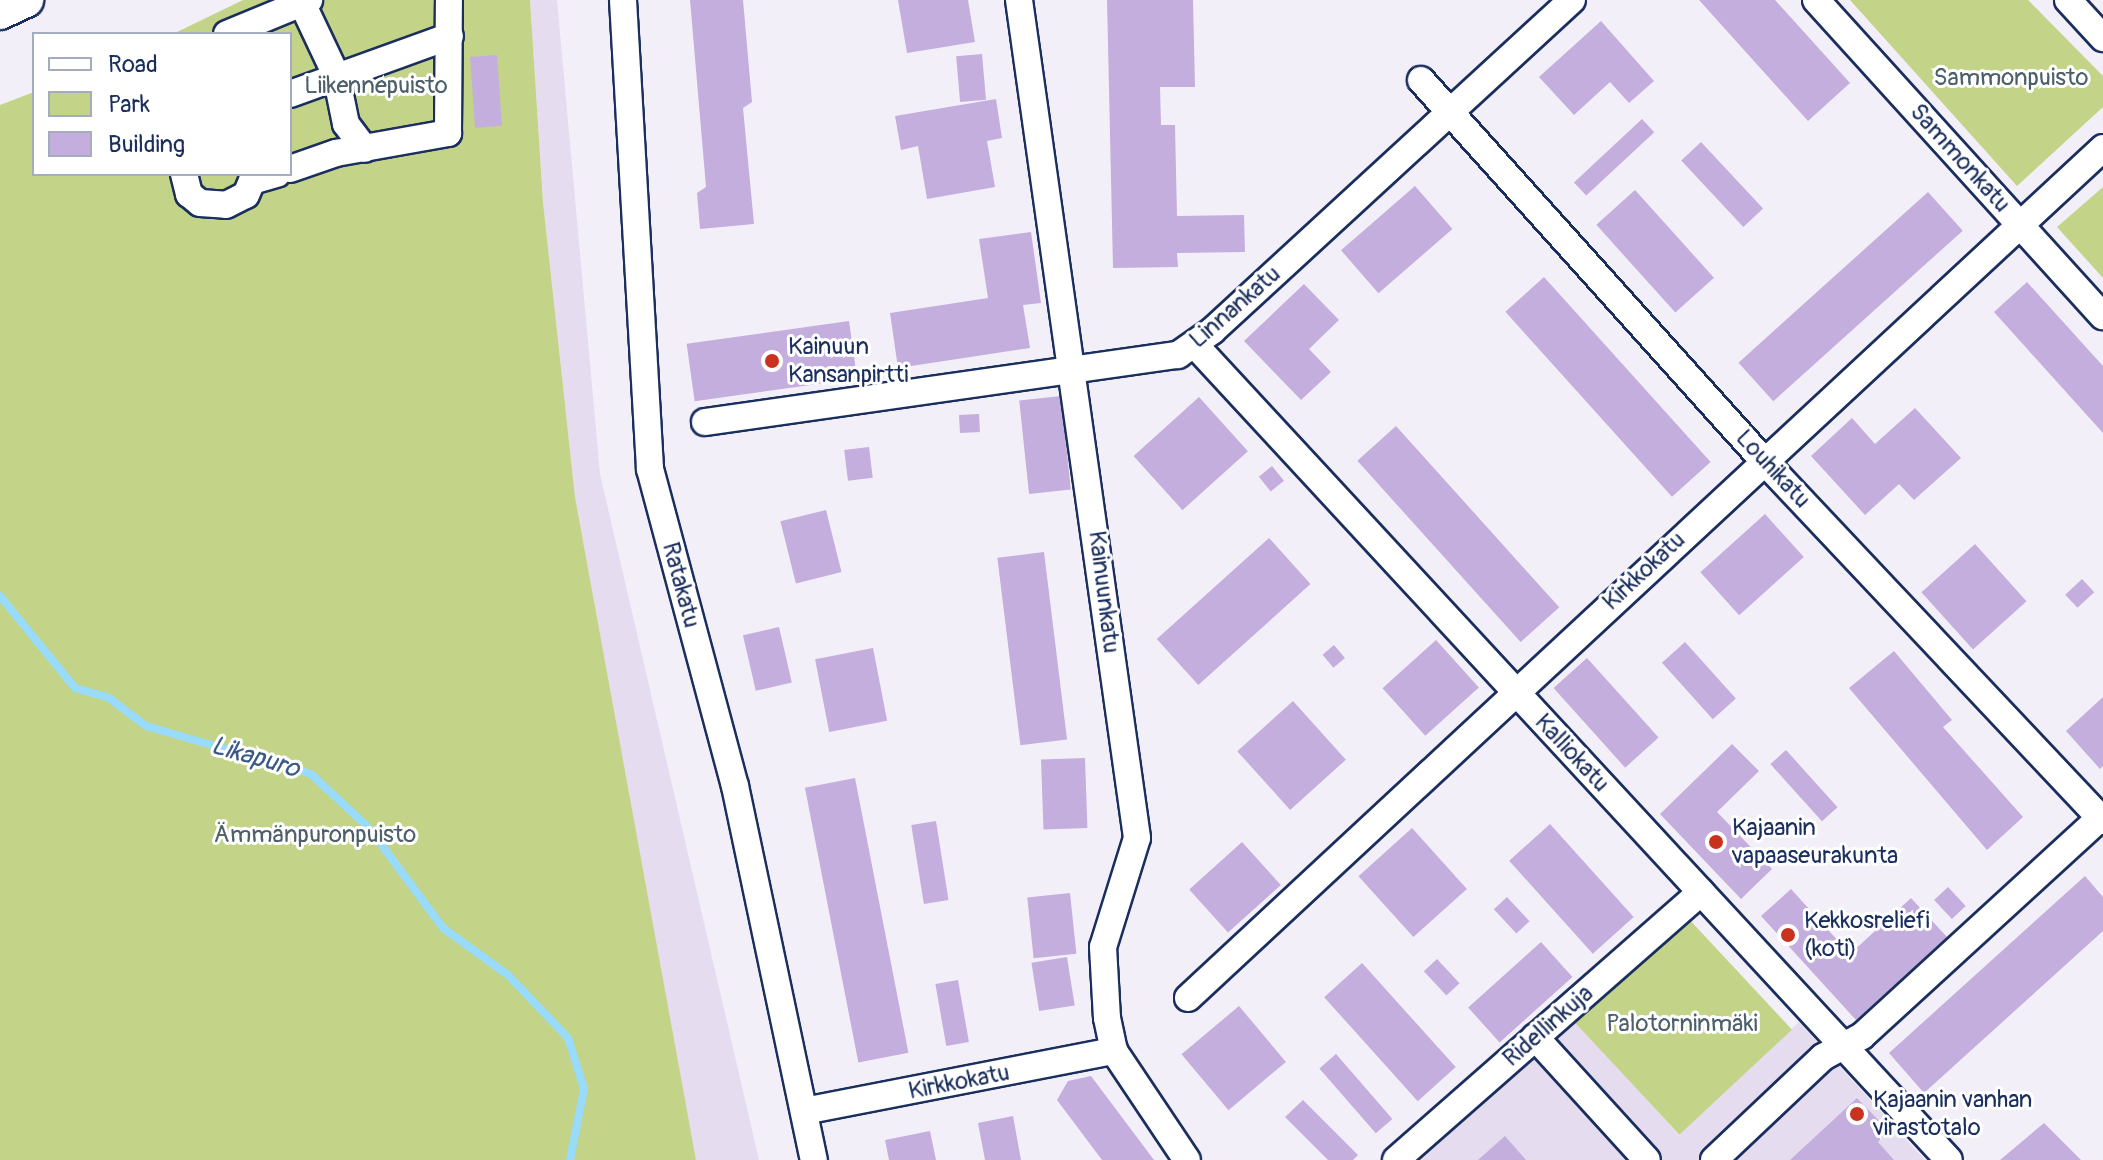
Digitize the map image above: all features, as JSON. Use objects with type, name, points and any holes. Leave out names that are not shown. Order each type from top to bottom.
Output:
[{"type":"main road","points":[[0,12],[26,0]]},
{"type":"street","points":[[292,168],[365,149],[448,133],[449,0]]},
{"type":"street","name":"Ratakatu","points":[[623,0],[650,469],[735,786],[814,1160]]},
{"type":"street","name":"Kainuunkatu","points":[[1019,0],[1075,369],[1137,838],[1103,947],[1114,1051],[1187,1160]]},
{"type":"street","name":"Linnankatu","points":[[705,422],[1178,355],[1195,345],[1572,0]]},
{"type":"street","name":"Sammonkatu","points":[[1816,0],[2103,316]]},
{"type":"street","points":[[2068,0],[2103,38]]},
{"type":"street","points":[[232,32],[306,2],[336,75],[346,124],[365,149]]},
{"type":"street","points":[[292,93],[450,36]]},
{"type":"street","name":"Louhikatu","points":[[1421,80],[1763,460],[2102,818]]},
{"type":"street","name":"Kirkkokatu","points":[[1188,998],[1763,460],[2103,148]]},
{"type":"street","points":[[184,176],[182,183],[200,203],[226,205],[246,195],[261,176]]},
{"type":"street","name":"Kalliokatu","points":[[1195,345],[1949,1160]]},
{"type":"street","points":[[1714,1160],[1823,1057],[1847,1047],[2102,818]]},
{"type":"street","name":"Ridellinkuja","points":[[1396,1160],[1701,892]]},
{"type":"street","points":[[1535,1037],[1647,1160]]},
{"type":"street","name":"Kirkkokatu","points":[[804,1111],[1114,1051]]},
{"type":"shaded area","points":[[530,0],[557,0],[600,474],[759,1160],[696,1160],[575,497],[543,202]]},
{"type":"shaded area","points":[[1572,1019],[1679,1135],[1799,1022],[1925,1160],[1417,1160]]},
{"type":"green space","name":"Ämmänpuronpuisto","points":[[243,0],[530,0],[543,202],[575,497],[696,1160],[0,1160],[0,105],[32,93],[32,176],[292,176],[292,32],[177,32]]},
{"type":"green space","name":"Sammonpuisto","points":[[1850,0],[2028,0],[2103,76],[2103,107],[2017,186]]},
{"type":"green space","points":[[2103,187],[2103,278],[2057,227]]},
{"type":"green space","name":"Palotorninmäki","points":[[1687,917],[1792,1030],[1679,1135],[1574,1022]]},
{"type":"building","points":[[690,0],[743,0],[752,102],[743,108],[754,224],[700,229],[697,193],[706,187]]},
{"type":"building","points":[[898,0],[968,0],[975,42],[907,53]]},
{"type":"building","points":[[1107,0],[1193,0],[1195,87],[1160,87],[1161,125],[1175,125],[1177,216],[1244,215],[1245,252],[1177,253],[1178,267],[1113,268]]},
{"type":"building","points":[[1699,0],[1775,0],[1850,83],[1808,121]]},
{"type":"building","points":[[1601,21],[1654,81],[1629,103],[1610,82],[1574,115],[1539,77]]},
{"type":"building","points":[[982,54],[986,100],[960,102],[956,56]]},
{"type":"building","points":[[497,55],[502,126],[475,128],[470,57]]},
{"type":"building","points":[[996,99],[1002,138],[987,141],[995,187],[927,199],[918,146],[901,150],[895,116]]},
{"type":"building","points":[[1642,119],[1654,132],[1586,196],[1574,182]]},
{"type":"building","points":[[1701,142],[1763,209],[1743,227],[1681,160]]},
{"type":"building","points":[[1415,186],[1452,229],[1378,293],[1341,250]]},
{"type":"building","points":[[1635,190],[1714,278],[1675,312],[1596,225]]},
{"type":"building","points":[[1928,192],[1963,231],[1773,401],[1738,363]]},
{"type":"building","points":[[1031,232],[1041,303],[1023,305],[1030,348],[898,368],[890,313],[988,298],[979,239]]},
{"type":"building","points":[[1544,277],[1711,462],[1672,497],[1505,312]]},
{"type":"building","points":[[2027,282],[2103,366],[2103,433],[1994,312]]},
{"type":"building","points":[[1304,284],[1339,320],[1309,349],[1331,372],[1301,400],[1244,341]]},
{"type":"building","name":"Kainuun Kansanpirtti","points":[[849,321],[857,378],[695,401],[687,344]]},
{"type":"building","points":[[1061,396],[1071,489],[1029,494],[1019,400]]},
{"type":"building","points":[[1199,397],[1248,451],[1182,510],[1134,456]]},
{"type":"building","points":[[1915,408],[1961,458],[1914,500],[1899,484],[1865,515],[1811,456],[1852,418],[1875,444]]},
{"type":"building","points":[[979,414],[980,432],[960,433],[959,415]]},
{"type":"building","points":[[1396,426],[1559,607],[1521,642],[1357,461]]},
{"type":"building","points":[[869,447],[873,478],[848,481],[844,450]]},
{"type":"building","points":[[1272,466],[1284,481],[1271,491],[1259,477]]},
{"type":"building","points":[[826,510],[841,572],[796,583],[780,521]]},
{"type":"building","points":[[1765,514],[1804,557],[1739,615],[1700,572]]},
{"type":"building","points":[[1269,538],[1310,584],[1198,685],[1157,639]]},
{"type":"building","points":[[1975,544],[2027,601],[1973,649],[1921,592]]},
{"type":"building","points":[[1044,552],[1067,740],[1020,745],[997,558]]},
{"type":"building","points":[[2082,579],[2094,592],[2077,608],[2065,595]]},
{"type":"building","points":[[779,627],[792,683],[756,691],[743,635]]},
{"type":"building","points":[[1436,640],[1479,688],[1425,736],[1382,688]]},
{"type":"building","points":[[1685,642],[1736,698],[1713,719],[1662,663]]},
{"type":"building","points":[[1334,645],[1345,658],[1333,668],[1323,655]]},
{"type":"building","points":[[873,648],[887,721],[829,732],[815,659]]},
{"type":"building","points":[[1894,651],[1952,720],[1943,727],[2023,817],[1987,850],[1849,688]]},
{"type":"building","points":[[1587,658],[1659,738],[1625,768],[1554,688]]},
{"type":"building","points":[[2103,697],[2103,766],[2100,769],[2066,731]]},
{"type":"building","points":[[1293,701],[1346,760],[1290,810],[1237,751]]},
{"type":"building","name":"Kajaanin vapaaseurakunta","points":[[1732,744],[1759,771],[1717,812],[1772,869],[1741,899],[1660,814]]},
{"type":"building","points":[[1786,750],[1838,807],[1822,821],[1770,764]]},
{"type":"building","points":[[1085,758],[1087,828],[1043,829],[1041,760]]},
{"type":"building","points":[[855,778],[908,1053],[858,1063],[805,788]]},
{"type":"building","points":[[936,821],[949,900],[924,904],[911,825]]},
{"type":"building","points":[[1550,824],[1634,917],[1593,954],[1509,861]]},
{"type":"building","points":[[1412,828],[1467,889],[1413,937],[1358,876]]},
{"type":"building","points":[[1242,842],[1281,885],[1228,933],[1189,890]]},
{"type":"building","points":[[2085,876],[2103,897],[2103,931],[1924,1093],[1889,1053]]},
{"type":"building","points":[[1948,887],[1966,906],[1952,919],[1934,900]]},
{"type":"building","points":[[1791,889],[1850,954],[1911,898],[1947,937],[1856,1020],[1761,916]]},
{"type":"building","points":[[1070,893],[1076,954],[1034,958],[1027,897]]},
{"type":"building","points":[[1507,897],[1530,921],[1516,933],[1494,909]]},
{"type":"building","points":[[1541,942],[1572,977],[1500,1043],[1468,1008]]},
{"type":"building","points":[[1067,957],[1075,1005],[1039,1011],[1031,963]]},
{"type":"building","points":[[1437,959],[1460,983],[1446,995],[1424,971]]},
{"type":"building","points":[[1362,963],[1456,1067],[1418,1101],[1324,997]]},
{"type":"building","points":[[958,980],[969,1042],[946,1046],[935,984]]},
{"type":"building","points":[[1239,1006],[1286,1062],[1228,1110],[1182,1054]]},
{"type":"building","points":[[1336,1054],[1392,1119],[1376,1133],[1319,1068]]},
{"type":"building","points":[[1091,1076],[1154,1160],[1102,1160],[1057,1100],[1068,1081]]},
{"type":"building","name":"Kajaanin vanhan virastotalo","points":[[1857,1098],[1888,1130],[1878,1142],[1894,1160],[1790,1160]]},
{"type":"building","points":[[1303,1100],[1358,1155],[1353,1160],[1328,1160],[1285,1117]]},
{"type":"building","points":[[1013,1116],[1021,1160],[985,1160],[978,1123]]},
{"type":"building","points":[[2044,1123],[2081,1160],[2000,1160]]},
{"type":"building","points":[[930,1131],[936,1160],[889,1160],[885,1140]]},
{"type":"building","points":[[1505,1136],[1526,1160],[1478,1160]]},
{"type":"waterway","name":"Likapuro","points":[[0,596],[75,688],[109,698],[146,726],[311,774],[369,828],[443,928],[508,975],[568,1038],[584,1089],[570,1160]]},
{"type":"place","name":"Kainuun Kansanpirtti","points":[[772,361]]},
{"type":"place","name":"Kajaanin vapaaseurakunta","points":[[1716,842]]},
{"type":"place","name":"Kekkosreliefi (koti)","points":[[1788,935]]},
{"type":"place","name":"Kajaanin vanhan virastotalo","points":[[1857,1114]]},
{"type":"park label","name":"Liikennepuisto","points":[[376,86]]}]
